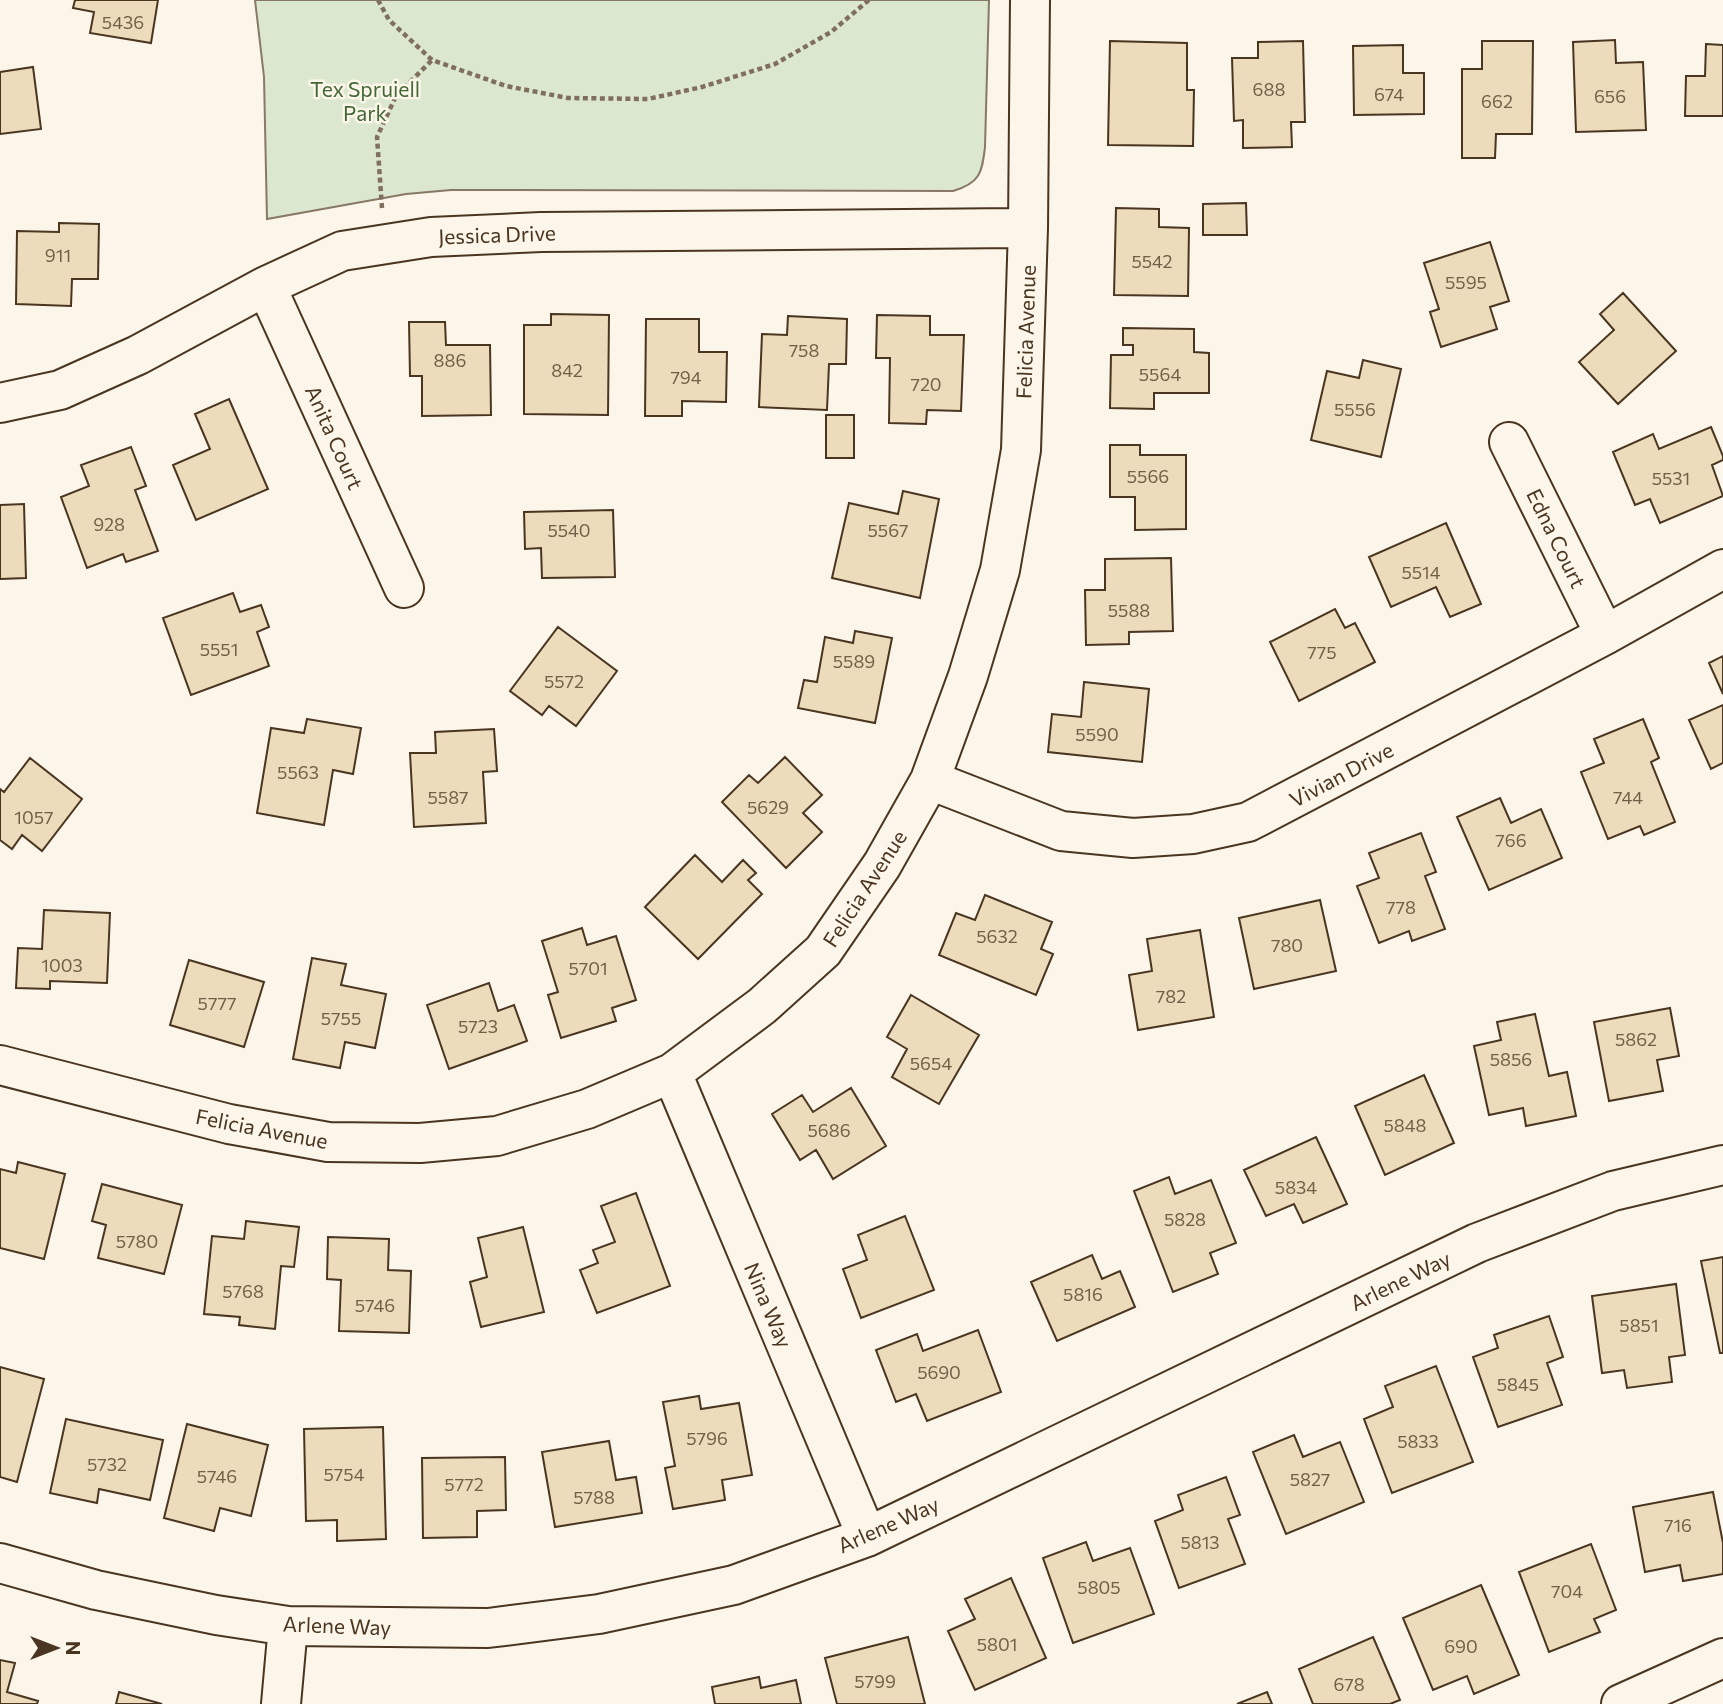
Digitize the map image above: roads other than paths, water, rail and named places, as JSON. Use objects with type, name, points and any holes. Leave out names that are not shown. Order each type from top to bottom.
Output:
[{"type":"street","name":"Felicia Avenue","points":[[0,1065],[229,1124],[328,1142],[420,1143],[496,1136],[587,1109],[672,1073],[762,1006],[823,951],[882,866],[930,780],[968,676],[1000,570],[1021,450],[1028,228],[1030,0]]},
{"type":"street","name":"Jessica Drive","points":[[0,403],[60,390],[138,355],[266,286],[342,251],[431,237],[541,232],[1028,228]]},
{"type":"street","name":"Anita Court","points":[[266,286],[404,588]]},
{"type":"street","name":"Edna Court","points":[[1509,442],[1605,635]]},
{"type":"street","name":"Vivian Drive","points":[[930,780],[1061,831],[1133,838],[1193,834],[1248,822],[1605,635],[1723,569]]},
{"type":"street","name":"Nina Way","points":[[672,1073],[867,1537]]},
{"type":"street","name":"Arlene Way","points":[[0,1563],[96,1590],[216,1615],[288,1626],[488,1628],[599,1614],[734,1585],[867,1537],[1477,1243],[1613,1191],[1723,1165]]},
{"type":"street","points":[[281,1704],[288,1626]]},
{"type":"street","points":[[1624,1703],[1723,1658]]},
{"type":"park label","name":"Tex Spruiell Park","points":[[365,100]]}]
